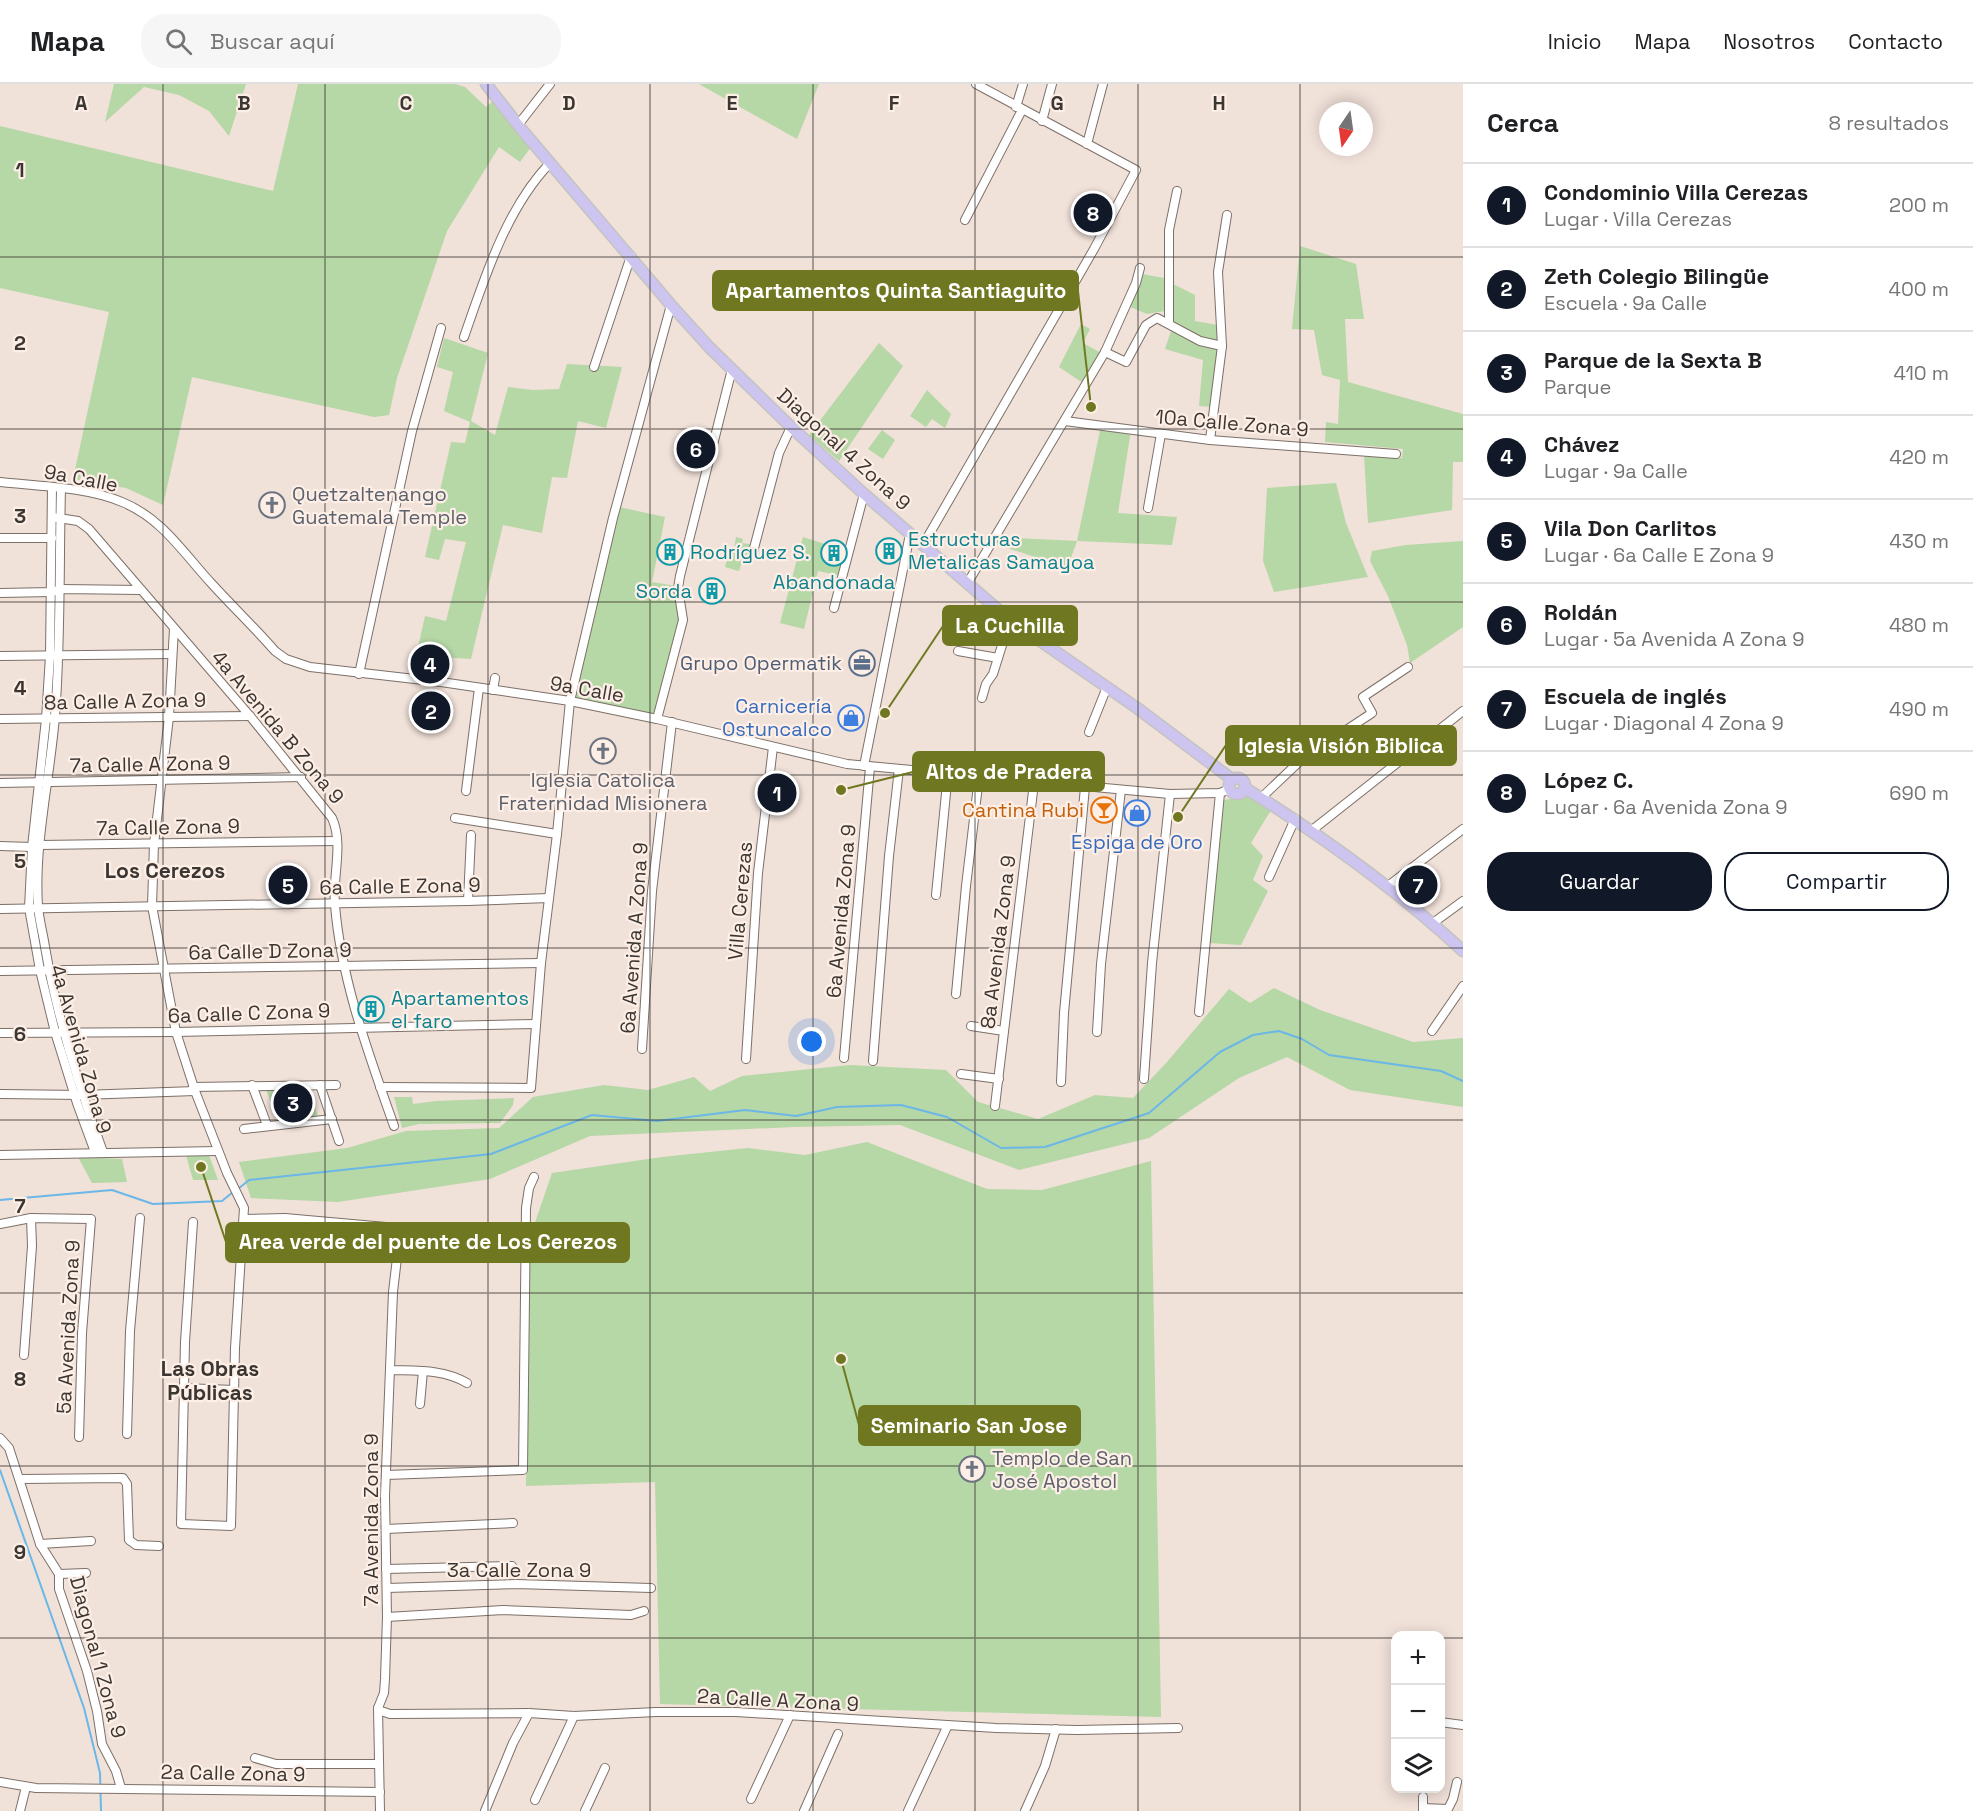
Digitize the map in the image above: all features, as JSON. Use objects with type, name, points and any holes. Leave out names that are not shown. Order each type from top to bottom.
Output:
[{"type":"main road","name":"Diagonal 4 Zona 9","points":[[486,84],[518,125],[671,304],[790,427],[1010,620],[1137,708],[1228,788],[1238,779],[1243,781],[1245,788],[1261,798]]},
{"type":"main road","points":[[1261,798],[1295,819],[1388,886],[1463,951]]},
{"type":"street","points":[[518,125],[550,84]]},
{"type":"street","points":[[923,545],[1094,249],[1136,170],[976,84]]},
{"type":"street","points":[[965,220],[1019,109],[1023,84]]},
{"type":"street","points":[[1042,121],[1052,84]]},
{"type":"street","points":[[1087,144],[1103,84]]},
{"type":"street","points":[[464,337],[485,279],[508,228],[527,192],[550,163]]},
{"type":"street","points":[[1169,323],[1168,238],[1177,191]]},
{"type":"street","points":[[1210,440],[1222,346],[1218,272],[1227,215]]},
{"type":"street","points":[[594,367],[631,256]]},
{"type":"street","points":[[967,584],[1105,352],[1136,283],[1140,268]]},
{"type":"street","points":[[380,1087],[531,1088],[541,963],[570,701],[613,518],[671,304]]},
{"type":"street","points":[[1105,352],[1126,362],[1150,321],[1159,318],[1192,337],[1222,346]]},
{"type":"street","points":[[359,674],[412,431],[441,328]]},
{"type":"street","points":[[657,719],[683,620],[678,588],[680,576],[732,369]]},
{"type":"street","name":"10a Calle Zona 9","points":[[1065,421],[1210,440],[1396,454]]},
{"type":"street","points":[[753,552],[779,453],[790,427]]},
{"type":"street","points":[[1148,508],[1161,434]]},
{"type":"street","name":"9a Calle","points":[[0,482],[109,497],[122,501],[148,516],[160,525],[275,651],[310,667],[570,701],[672,722],[818,758],[867,767],[1170,794],[1228,788]]},
{"type":"street","name":"4a Avenida Zona 9","points":[[56,488],[54,656],[50,719],[36,846],[34,908],[44,970],[59,1032],[99,1152]]},
{"type":"street","points":[[834,608],[864,494]]},
{"type":"street","name":"4a Avenida Zona 9","points":[[56,517],[52,538],[56,591]]},
{"type":"street","name":"4a Avenida B Zona 9","points":[[56,517],[78,521],[89,529],[250,716],[301,777],[332,819],[336,841],[334,903],[345,966],[360,1026],[394,1126]]},
{"type":"street","name":"6a Avenida Zona 9","points":[[844,1058],[867,767],[910,534]]},
{"type":"street","points":[[0,538],[52,538]]},
{"type":"street","points":[[0,593],[141,590]]},
{"type":"street","points":[[982,698],[1010,620]]},
{"type":"street","points":[[174,629],[169,717],[153,843],[152,906],[176,1032],[194,1089],[227,1173],[244,1208],[234,1390],[231,1526],[181,1524],[183,1388],[193,1222]]},
{"type":"street","points":[[958,651],[998,658]]},
{"type":"street","points":[[0,656],[172,654]]},
{"type":"street","points":[[1261,798],[1301,760],[1372,712],[1363,697],[1408,667]]},
{"type":"street","points":[[493,690],[495,678]]},
{"type":"street","points":[[1089,732],[1107,687]]},
{"type":"street","points":[[466,791],[479,688]]},
{"type":"street","points":[[1311,831],[1463,711]]},
{"type":"street","name":"8a Calle A Zona 9","points":[[0,719],[250,716]]},
{"type":"street","name":"6a Avenida A Zona 9","points":[[642,1049],[651,891],[672,722]]},
{"type":"street","name":"Villa Cerezas","points":[[746,1059],[758,873],[773,747]]},
{"type":"street","points":[[873,1061],[889,856],[899,769]]},
{"type":"street","points":[[936,895],[948,773]]},
{"type":"street","name":"7a Calle A Zona 9","points":[[0,783],[301,777]]},
{"type":"street","points":[[956,994],[979,777]]},
{"type":"street","name":"8a Avenida Zona 9","points":[[995,1106],[1034,783]]},
{"type":"street","points":[[1061,1082],[1064,1013],[1085,788]]},
{"type":"street","points":[[1199,1012],[1228,788]]},
{"type":"street","points":[[1097,1032],[1101,964],[1121,790]]},
{"type":"street","points":[[1144,1079],[1152,963],[1170,794]]},
{"type":"street","points":[[455,818],[557,834]]},
{"type":"street","points":[[1269,877],[1295,819]]},
{"type":"street","points":[[1388,886],[1463,829]]},
{"type":"street","points":[[468,901],[471,835]]},
{"type":"street","name":"7a Calle Zona 9","points":[[0,846],[336,841]]},
{"type":"street","name":"6a Calle E Zona 9","points":[[0,909],[549,898]]},
{"type":"street","points":[[1433,923],[1463,901]]},
{"type":"street","name":"6a Calle D Zona 9","points":[[0,971],[541,963]]},
{"type":"street","points":[[1432,1031],[1463,986]]},
{"type":"street","name":"6a Calle C Zona 9","points":[[0,1033],[176,1032],[360,1026],[536,1024]]},
{"type":"street","points":[[971,1026],[1004,1030]]},
{"type":"street","points":[[961,1074],[999,1079]]},
{"type":"street","points":[[252,1085],[267,1125]]},
{"type":"street","points":[[0,1094],[78,1094],[252,1085],[336,1085]]},
{"type":"street","points":[[320,1085],[339,1141]]},
{"type":"street","points":[[244,1129],[332,1119]]},
{"type":"street","points":[[0,1155],[218,1151]]},
{"type":"street","points":[[386,1476],[523,1470],[527,1196],[534,1177]]},
{"type":"street","points":[[0,1224],[31,1218],[32,1246],[24,1354]]},
{"type":"street","name":"5a Avenida Zona 9","points":[[31,1218],[92,1220],[83,1322],[79,1437]]},
{"type":"street","points":[[127,1434],[130,1331],[140,1218]]},
{"type":"street","points":[[244,1219],[285,1218],[396,1228],[526,1229]]},
{"type":"street","name":"7a Avenida Zona 9","points":[[380,1811],[378,1708],[384,1693],[387,1617],[386,1476],[393,1292],[399,1241],[396,1228]]},
{"type":"street","points":[[390,1370],[444,1373],[467,1383]]},
{"type":"street","points":[[420,1404],[423,1371]]},
{"type":"street","points":[[183,1388],[234,1390]]},
{"type":"street","name":"Diagonal 1 Zona 9","points":[[0,1438],[9,1448],[40,1544],[59,1574],[62,1596],[93,1694],[102,1744],[116,1770],[119,1788]]},
{"type":"street","points":[[20,1479],[121,1478],[125,1480],[129,1540],[136,1545],[159,1546]]},
{"type":"street","points":[[386,1529],[513,1523]]},
{"type":"street","points":[[40,1544],[91,1541]]},
{"type":"street","points":[[386,1569],[512,1566]]},
{"type":"street","points":[[59,1574],[86,1573]]},
{"type":"street","name":"3a Calle Zona 9","points":[[387,1588],[516,1584],[651,1588]]},
{"type":"street","points":[[387,1617],[503,1610],[529,1613],[631,1614],[644,1611]]},
{"type":"street","name":"2a Calle A Zona 9","points":[[378,1708],[381,1712],[390,1714],[529,1713],[574,1716],[656,1712],[790,1715],[947,1727],[1178,1728]]},
{"type":"street","points":[[485,1811],[513,1743],[529,1713]]},
{"type":"street","points":[[751,1799],[790,1715]]},
{"type":"street","points":[[535,1800],[574,1716]]},
{"type":"street","points":[[1445,1723],[1463,1725]]},
{"type":"street","points":[[908,1811],[947,1727]]},
{"type":"street","points":[[1025,1811],[1045,1766],[1056,1729]]},
{"type":"street","points":[[804,1811],[838,1734]]},
{"type":"street","points":[[255,1758],[276,1764],[380,1764]]},
{"type":"street","points":[[585,1811],[604,1768]]},
{"type":"street","name":"2a Calle Zona 9","points":[[0,1782],[26,1787],[380,1792]]},
{"type":"street","points":[[1423,1797],[1423,1810],[1448,1809],[1457,1782]]},
{"type":"street","points":[[20,1811],[26,1787]]},
{"type":"green space","points":[[114,84],[246,84],[229,136],[209,111],[179,95],[144,87],[105,122]]},
{"type":"green space","points":[[298,84],[455,84],[465,87],[486,107],[494,100],[531,147],[520,162],[499,147],[447,231],[397,378],[389,415],[374,417],[192,377],[163,505],[126,488],[73,479],[109,312],[0,288],[0,126],[273,191]]},
{"type":"green space","points":[[699,84],[819,84],[797,139]]},
{"type":"green space","points":[[1300,246],[1356,264],[1364,319],[1345,319],[1348,382],[1463,414],[1463,462],[1453,462],[1452,510],[1368,523],[1364,455],[1402,458],[1403,449],[1325,442],[1326,422],[1338,424],[1340,380],[1322,375],[1314,330],[1292,329]]},
{"type":"green space","points":[[1142,274],[1164,278],[1167,302],[1165,311],[1147,314],[1128,306]]},
{"type":"green space","points":[[1171,283],[1195,295],[1195,321],[1218,325],[1220,344],[1208,342],[1172,323]]},
{"type":"green space","points":[[1081,324],[1090,329],[1083,343],[1103,354],[1086,385],[1059,367]]},
{"type":"green space","points":[[1172,328],[1221,347],[1213,407],[1199,406],[1203,360],[1165,349]]},
{"type":"green space","points":[[444,338],[488,353],[471,421],[495,435],[508,387],[533,390],[559,389],[567,364],[622,367],[606,428],[578,421],[567,478],[552,477],[542,533],[503,525],[471,659],[441,657],[442,649],[418,647],[425,616],[446,621],[466,542],[445,539],[439,560],[425,557],[451,442],[465,443],[470,422],[444,411],[453,372],[437,367]]},
{"type":"green space","points":[[879,343],[903,366],[839,461],[809,435]]},
{"type":"green space","points":[[927,390],[951,414],[945,428],[932,419],[926,427],[910,416]]},
{"type":"green space","points":[[1101,426],[1131,430],[1118,513],[1177,517],[1172,545],[1077,541]]},
{"type":"green space","points":[[882,430],[895,440],[883,459],[868,449]]},
{"type":"green space","points":[[1336,483],[1346,523],[1368,577],[1274,592],[1263,561],[1267,488]]},
{"type":"green space","points":[[619,507],[665,517],[652,582],[676,586],[681,617],[656,714],[574,699]]},
{"type":"green space","points":[[736,537],[743,539],[742,543],[755,545],[753,552],[744,556],[739,571],[725,567],[730,549],[734,549]]},
{"type":"green space","points":[[803,537],[828,545],[824,556],[846,562],[842,576],[818,571],[804,629],[780,623]]},
{"type":"green space","points":[[996,537],[1077,541],[1065,574],[1041,559],[992,543]]},
{"type":"green space","points":[[1463,541],[1463,627],[1410,663],[1407,645],[1388,596],[1370,561],[1372,551],[1406,545]]},
{"type":"green space","points":[[1248,796],[1271,810],[1251,843],[1263,856],[1253,880],[1268,891],[1241,945],[1209,943],[1223,800]]},
{"type":"green space","points":[[1274,988],[1320,1010],[1413,1042],[1463,1038],[1463,1107],[1350,1090],[1287,1057],[1239,1078],[1149,1138],[1019,1170],[900,1125],[590,1136],[490,1179],[338,1202],[251,1198],[239,1162],[347,1148],[406,1131],[499,1128],[533,1097],[604,1085],[648,1090],[694,1077],[710,1091],[742,1076],[850,1065],[946,1070],[978,1102],[1038,1119],[1095,1095],[1133,1098],[1229,989],[1250,1003]]},
{"type":"green space","points":[[308,1089],[318,1116],[278,1119],[266,1090]]},
{"type":"green space","points":[[394,1097],[412,1097],[413,1104],[514,1098],[513,1105],[500,1123],[419,1124],[402,1128]]},
{"type":"green space","points":[[867,1142],[987,1189],[1042,1190],[1151,1161],[1161,1717],[660,1704],[655,1482],[526,1486],[530,1237],[552,1173],[662,1157],[748,1148],[805,1155]]},
{"type":"green space","points":[[186,1155],[209,1155],[218,1180],[193,1180]]},
{"type":"green space","points":[[78,1157],[122,1159],[127,1182],[92,1183]]},
{"type":"waterway","points":[[238,1189],[249,1180],[491,1154],[592,1115],[657,1121],[745,1110],[796,1116],[837,1107],[901,1105],[947,1117],[1001,1148],[1045,1147],[1149,1113],[1220,1052],[1253,1035],[1279,1031],[1302,1039],[1329,1055],[1441,1071],[1463,1081]]},
{"type":"waterway","points":[[0,1200],[112,1190],[153,1204],[222,1201],[233,1192]]},
{"type":"waterway","points":[[0,1470],[84,1708],[100,1773],[101,1811]]},
{"type":"place","name":"López C.","points":[[1093,213]]},
{"type":"place","name":"Apartamentos Quinta Santiaguito","points":[[1091,407]]},
{"type":"place","name":"Roldán","points":[[696,449]]},
{"type":"place","name":"Quetzaltenango Guatemala Temple","points":[[272,505]]},
{"type":"place","name":"Estructuras Metalicas Samayoa","points":[[889,551]]},
{"type":"place","name":"Rodríguez S.","points":[[670,552]]},
{"type":"place","name":"Abandonada","points":[[834,553]]},
{"type":"place","name":"Sorda","points":[[712,591]]},
{"type":"place","name":"Grupo Opermatik","points":[[862,663]]},
{"type":"place","name":"Chávez","points":[[430,664]]},
{"type":"place","name":"Zeth Colegio Bilingüe","points":[[431,711]]},
{"type":"place","name":"La Cuchilla","points":[[885,713]]},
{"type":"place","name":"Carnicería Ostuncalco","points":[[851,718]]},
{"type":"place","name":"Iglesia Catolica Fraternidad Misionera","points":[[603,751]]},
{"type":"place","name":"Altos de Pradera","points":[[841,790]]},
{"type":"place","name":"Condominio Villa Cerezas","points":[[777,793]]},
{"type":"place","name":"Cantina Rubi","points":[[1104,810]]},
{"type":"place","name":"Espiga de Oro","points":[[1137,813]]},
{"type":"place","name":"Iglesia Visión Biblica","points":[[1178,817]]},
{"type":"place","name":"Vila Don Carlitos","points":[[288,885]]},
{"type":"place","name":"Escuela de inglés","points":[[1418,885]]},
{"type":"place","name":"Apartamentos el faro","points":[[371,1009]]},
{"type":"place","name":"Parque de la Sexta B","points":[[293,1103]]},
{"type":"place","name":"Area verde del puente de Los Cerezos","points":[[201,1167]]},
{"type":"place","name":"Seminario San Jose","points":[[841,1359]]},
{"type":"place","name":"Templo de San José Apostol","points":[[972,1469]]},
{"type":"district","name":"Los Cerezos","points":[[165,870]]},
{"type":"district","name":"Las Obras Públicas","points":[[210,1380]]}]
